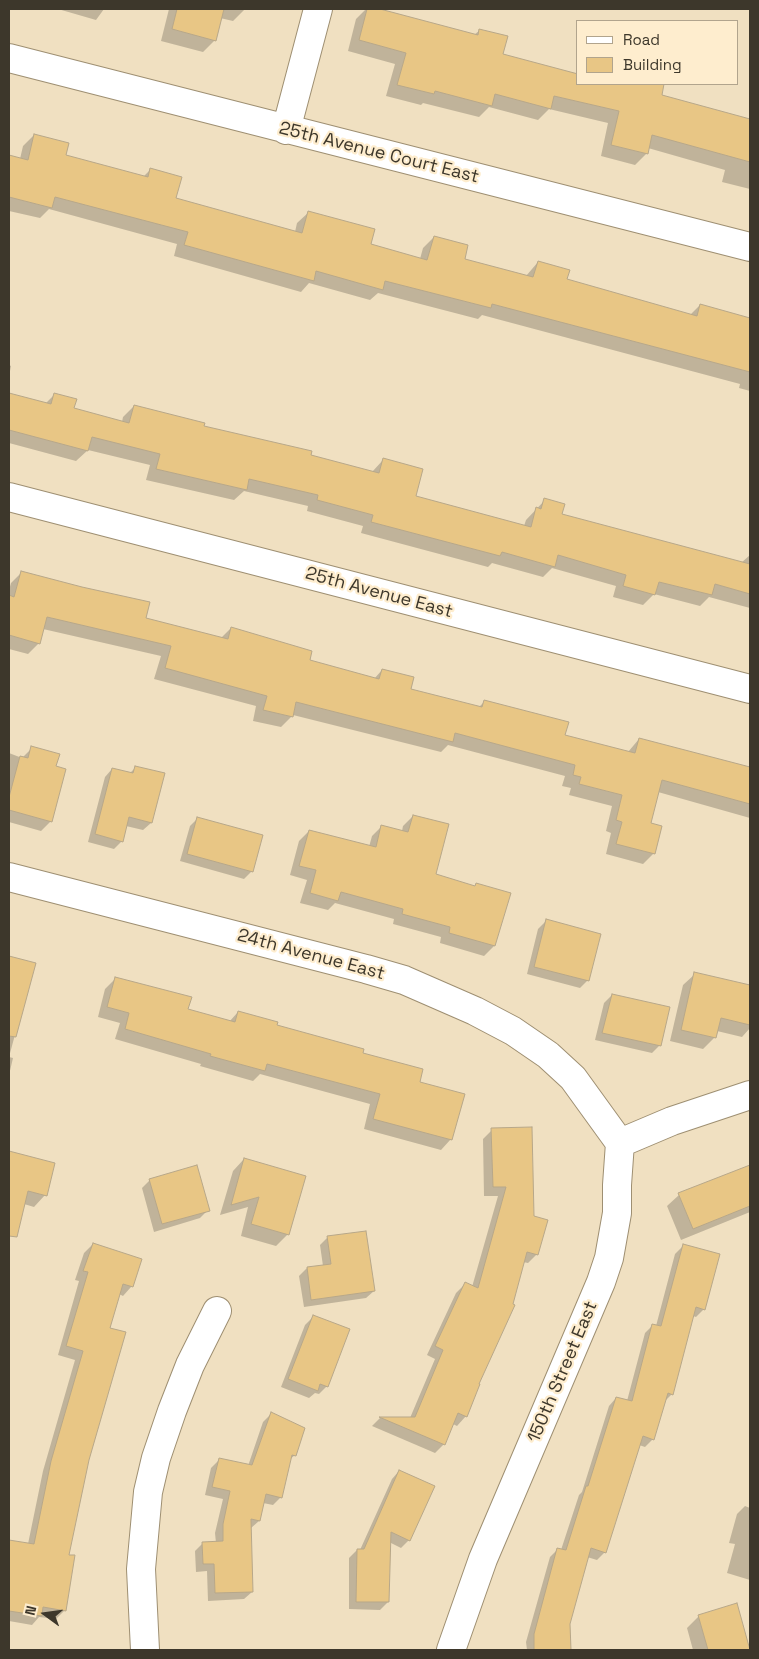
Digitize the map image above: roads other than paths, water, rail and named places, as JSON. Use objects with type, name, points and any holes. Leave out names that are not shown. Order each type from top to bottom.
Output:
[{"type":"street","points":[[286,130],[318,9]]},
{"type":"street","name":"25th Avenue Court East","points":[[9,58],[750,247]]},
{"type":"street","name":"25th Avenue East","points":[[9,496],[750,688]]},
{"type":"street","name":"24th Avenue East","points":[[9,876],[404,980],[475,1010],[513,1031],[548,1055],[573,1078],[620,1144]]},
{"type":"street","points":[[620,1144],[672,1121],[750,1095]]},
{"type":"street","name":"150th Street East","points":[[452,1650],[483,1559],[606,1266],[618,1213],[617,1185],[620,1144]]},
{"type":"street","points":[[145,1650],[142,1569],[148,1492],[156,1458],[172,1411],[190,1365],[217,1311]]}]
